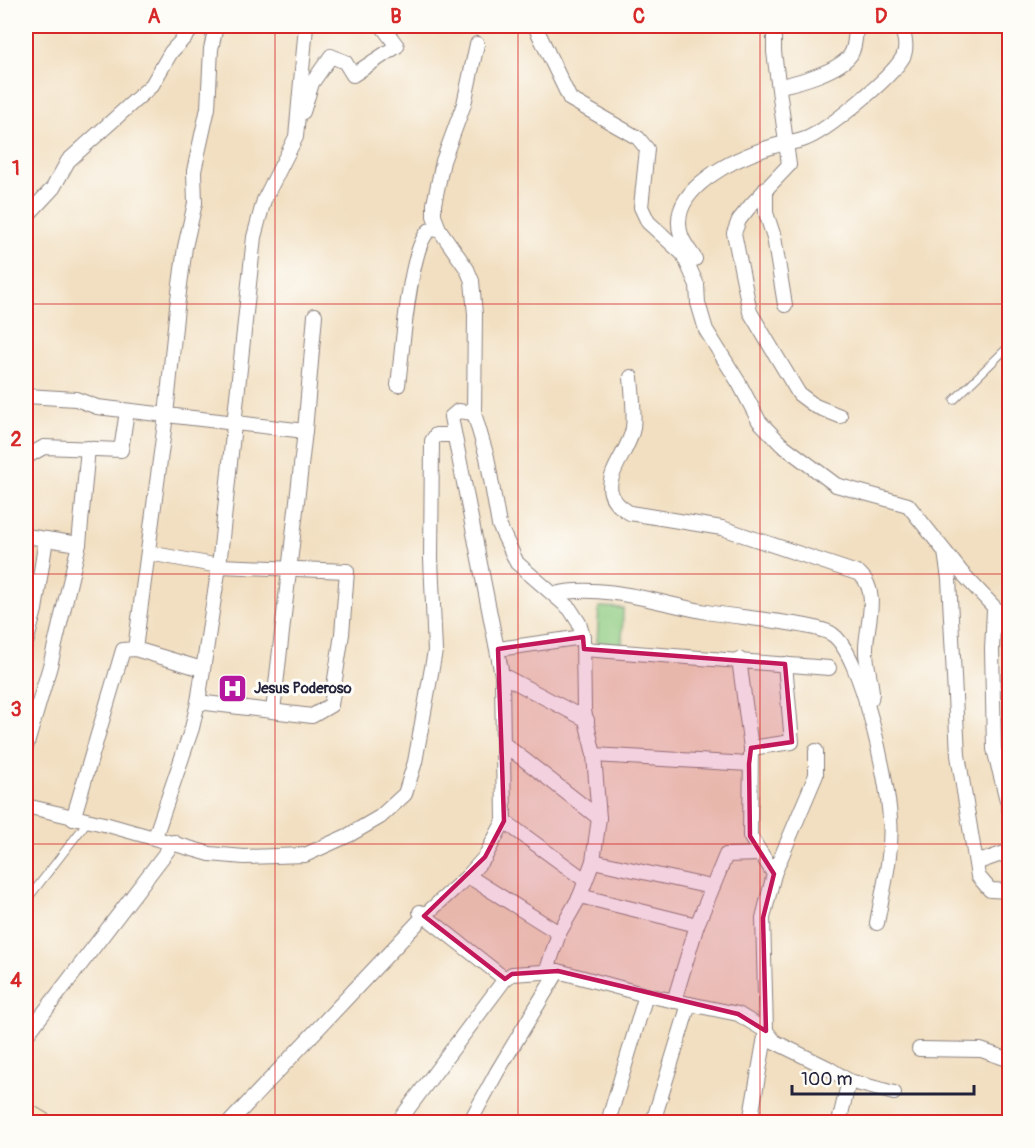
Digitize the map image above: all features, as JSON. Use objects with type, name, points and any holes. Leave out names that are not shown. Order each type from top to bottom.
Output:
[{"type":"street","points":[[26,217],[53,188],[68,161],[152,85],[171,52],[195,26]]},
{"type":"street","points":[[135,649],[166,415],[178,295],[185,247],[195,203],[194,171],[208,108],[211,49],[216,26]]},
{"type":"street","points":[[296,137],[306,26]]},
{"type":"street","points":[[155,837],[192,728],[198,702],[219,566],[254,237],[264,200],[288,159],[312,83],[325,61],[331,56],[345,62],[353,75],[397,45],[382,26]]},
{"type":"street","points":[[536,26],[570,99],[638,138],[646,149],[641,207],[648,222],[682,254],[697,285]]},
{"type":"street","points":[[774,26],[774,52],[781,86],[789,165],[739,220],[734,233],[750,312],[799,394],[814,406],[840,416]]},
{"type":"street","points":[[781,86],[804,81],[841,63],[850,56],[855,45],[856,26]]},
{"type":"street","points":[[901,26],[906,43],[904,56],[874,91],[806,139],[772,146],[721,170],[693,188],[683,201],[679,216],[681,236],[695,259],[698,303],[706,330],[761,424],[781,444],[836,485],[880,495],[908,505],[994,610],[1010,624]]},
{"type":"street","points":[[471,1122],[553,971],[559,933],[580,896],[593,861],[599,818],[594,755],[586,720],[583,643],[570,609],[526,573],[508,547],[499,525],[487,458],[474,413],[475,314],[472,281],[467,268],[439,230],[434,204],[443,161],[464,104],[477,44]]},
{"type":"street","points":[[766,188],[766,213],[774,237],[785,304]]},
{"type":"street","points":[[398,385],[411,280],[420,242],[430,230],[439,230]]},
{"type":"street","points":[[273,711],[305,431],[315,315]]},
{"type":"street","points":[[631,376],[633,428],[612,471],[610,484],[613,497],[620,508],[630,513],[722,528],[860,574],[865,579],[871,605],[866,651],[872,693],[871,699],[866,702]]},
{"type":"street","points":[[26,396],[76,399],[97,407],[305,431]]},
{"type":"street","points":[[26,457],[44,447],[121,450],[127,411]]},
{"type":"street","points":[[230,1122],[422,914],[468,876],[485,857],[504,821],[502,675],[451,417],[454,412],[474,413]]},
{"type":"street","points":[[26,806],[155,837],[210,854],[244,857],[305,855],[380,817],[405,794],[415,762],[435,651],[431,559],[432,441],[436,435],[454,435]]},
{"type":"street","points":[[26,747],[53,656],[79,544],[88,448]]},
{"type":"street","points":[[26,537],[79,544]]},
{"type":"street","points":[[26,643],[35,610],[46,539]]},
{"type":"street","points":[[945,550],[949,579],[958,755],[969,806],[975,863],[978,876],[990,890],[1010,891]]},
{"type":"street","points":[[149,554],[219,566],[347,571],[342,634],[331,705],[312,716],[198,702]]},
{"type":"street","points":[[554,594],[578,589],[630,596],[709,613],[815,629],[832,634],[842,645],[866,702],[890,818],[888,864],[877,923]]},
{"type":"street","points":[[994,610],[992,649],[994,748],[1010,812]]},
{"type":"street","points":[[498,649],[583,643],[829,668]]},
{"type":"street","points":[[73,819],[123,650],[135,649],[202,669]]},
{"type":"street","points":[[739,659],[751,748],[748,764],[750,836],[774,874]]},
{"type":"street","points":[[751,748],[792,742],[785,664]]},
{"type":"street","points":[[502,675],[586,720]]},
{"type":"street","points":[[504,744],[599,818]]},
{"type":"street","points":[[750,1122],[766,1031],[764,918],[774,874],[816,775],[816,751]]},
{"type":"street","points":[[594,755],[748,764]]},
{"type":"street","points":[[504,821],[585,880]]},
{"type":"street","points":[[26,1036],[174,842]]},
{"type":"street","points":[[975,863],[1010,851]]},
{"type":"street","points":[[674,1001],[697,925],[726,855],[761,854]]},
{"type":"street","points":[[593,861],[711,887]]},
{"type":"street","points":[[468,876],[559,933]]},
{"type":"street","points":[[580,896],[697,925]]},
{"type":"street","points":[[422,914],[505,979]]},
{"type":"street","points":[[398,1122],[505,979],[512,974],[553,971],[646,995],[738,1014],[766,1031],[775,1042],[849,1081],[894,1093]]},
{"type":"street","points":[[608,1122],[646,995]]},
{"type":"street","points":[[654,1122],[689,1004]]},
{"type":"street","points":[[919,1049],[981,1050],[1010,1059]]},
{"type":"street","points":[[838,1122],[849,1081]]},
{"type":"street","points":[[26,1112],[43,1122]]},
{"type":"lane","points":[[954,400],[1010,345]]},
{"type":"lane","points":[[26,901],[88,821]]},
{"type":"highlighted area","points":[[583,637],[584,649],[785,664],[792,742],[751,748],[749,764],[750,836],[774,874],[763,918],[766,1031],[738,1014],[558,971],[512,974],[505,979],[424,916],[485,857],[504,821],[498,649]]},
{"type":"green space","points":[[599,607],[623,608],[622,644],[597,643]]},
{"type":"place","name":"Jesus Poderoso","points":[[233,688]]}]
